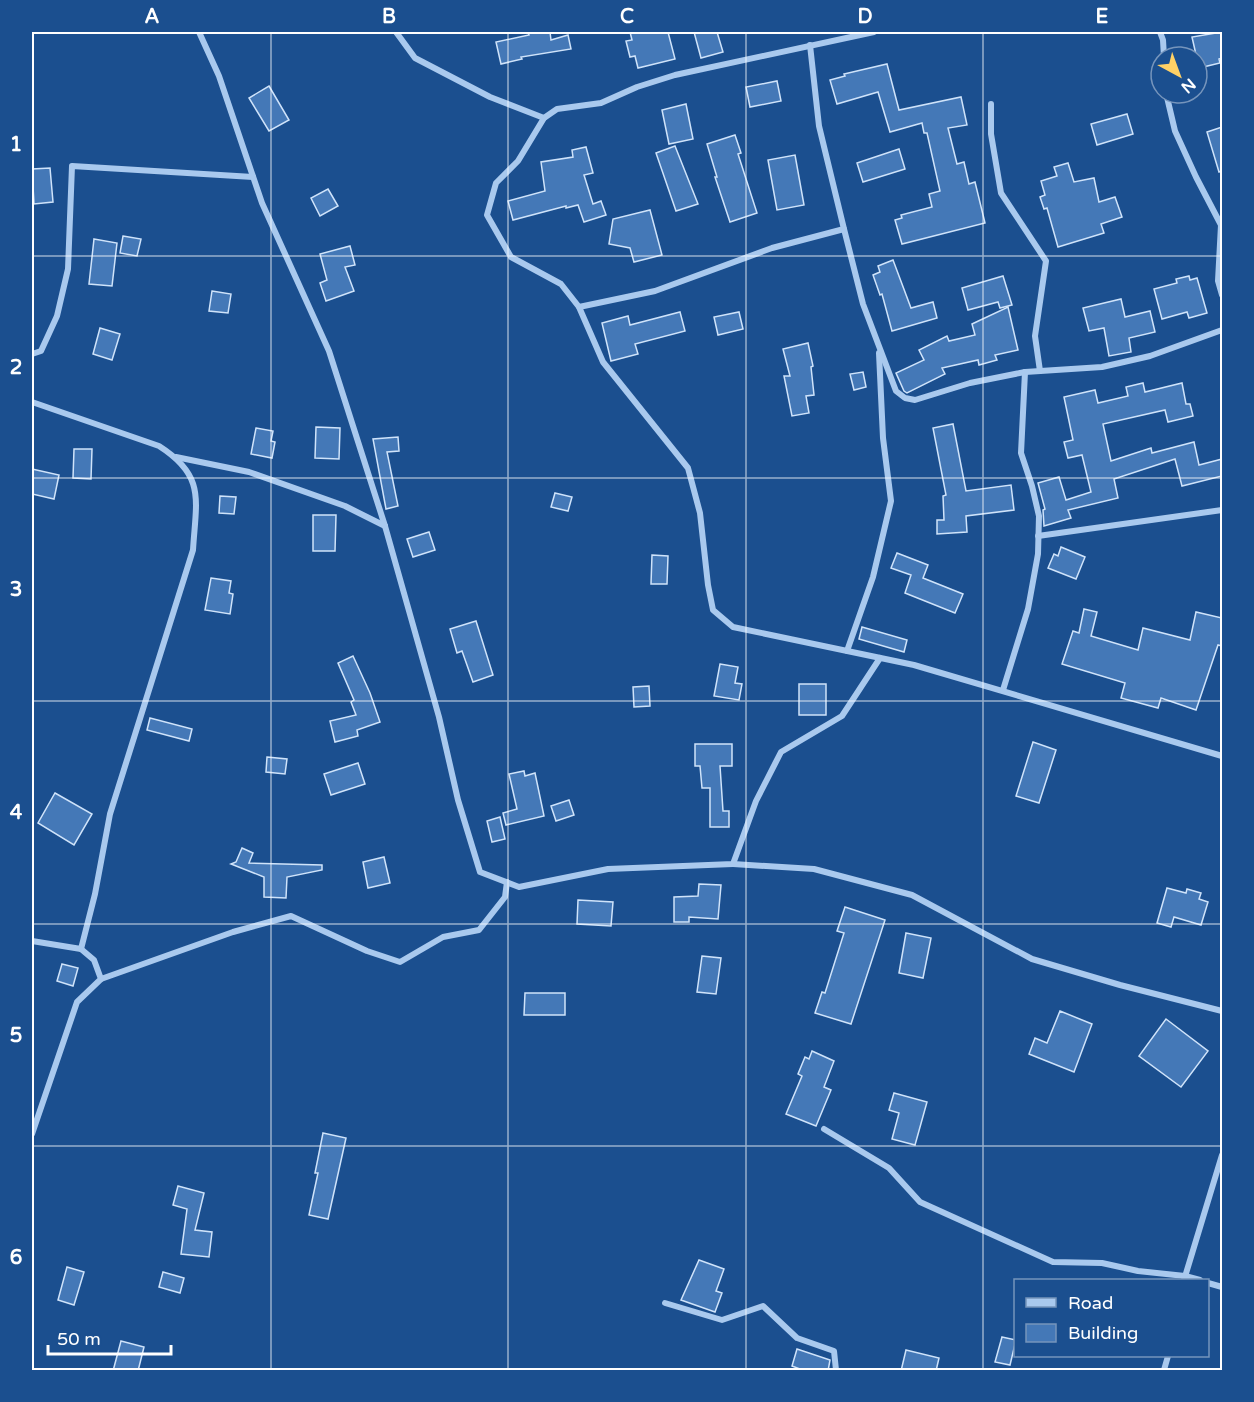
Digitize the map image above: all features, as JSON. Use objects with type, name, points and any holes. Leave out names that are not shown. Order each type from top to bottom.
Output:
[{"type":"street","points":[[200,32],[219,76],[262,203],[329,351],[385,526],[439,717],[458,800],[480,872],[519,887],[608,869],[733,864],[814,869],[912,895],[1032,960],[1222,1011]]},
{"type":"street","points":[[396,32],[415,58],[490,97],[544,118]]},
{"type":"street","points":[[874,32],[675,75],[637,87],[601,103],[557,109],[544,118],[518,161],[496,183],[488,215],[511,257],[561,284],[579,307],[603,362],[688,468],[700,513],[713,610],[733,627],[914,665],[1222,756]]},
{"type":"street","points":[[810,45],[819,126],[863,304],[896,391],[905,398],[915,400],[970,382],[1025,372],[1102,367],[1150,356],[1222,330]]},
{"type":"street","points":[[991,104],[992,134],[1001,193],[1046,261],[1035,336],[1040,371]]},
{"type":"street","points":[[1169,105],[1175,131],[1221,225],[1218,280],[1222,295]]},
{"type":"street","points":[[32,354],[41,351],[57,316],[68,269],[72,166],[253,177]]},
{"type":"street","points":[[579,307],[655,291],[772,248],[844,229]]},
{"type":"street","points":[[847,651],[873,577],[891,501],[883,438],[879,346]]},
{"type":"street","points":[[1003,690],[1028,609],[1038,554],[1039,516],[1021,453],[1025,372]]},
{"type":"street","points":[[32,402],[159,446],[176,457],[187,469],[195,485],[193,550],[110,814],[95,894],[81,949]]},
{"type":"street","points":[[176,457],[249,472],[345,506],[385,526]]},
{"type":"street","points":[[1038,536],[1222,510]]},
{"type":"street","points":[[733,864],[756,801],[781,752],[842,716],[880,658]]},
{"type":"street","points":[[32,1134],[77,1002],[101,979],[232,932],[291,916],[367,951],[400,962],[443,937],[479,930],[505,897],[507,882]]},
{"type":"street","points":[[32,941],[81,949],[94,960],[101,979]]},
{"type":"street","points":[[824,1129],[889,1168],[920,1202],[1053,1262],[1102,1263],[1185,1278],[1222,1155]]},
{"type":"street","points":[[665,1302],[722,1320],[763,1306],[797,1338],[834,1351],[836,1371]]},
{"type":"building","points":[[528,32],[550,32],[551,40],[568,35],[571,49],[521,57],[522,59],[501,64],[496,42],[529,35]]},
{"type":"building","points":[[630,32],[668,32],[675,59],[638,68],[635,56],[630,57],[626,41],[632,40]]},
{"type":"building","points":[[694,32],[717,32],[723,52],[701,58]]},
{"type":"building","points":[[1222,32],[1220,63],[1209,66],[1209,45],[1194,45],[1192,37]]},
{"type":"building","points":[[887,64],[899,110],[961,97],[967,125],[948,128],[957,164],[964,162],[969,184],[975,182],[985,223],[902,244],[895,220],[902,218],[901,215],[932,207],[929,194],[940,191],[927,133],[924,133],[922,123],[890,132],[878,92],[837,104],[830,80],[845,76],[844,74]]},
{"type":"building","points":[[777,81],[781,101],[750,107],[746,87]]},
{"type":"building","points":[[269,86],[289,120],[269,131],[249,98]]},
{"type":"building","points":[[686,104],[693,139],[669,144],[662,110]]},
{"type":"building","points":[[1127,114],[1133,134],[1097,145],[1091,124]]},
{"type":"building","points":[[1222,127],[1222,171],[1219,172],[1207,132]]},
{"type":"building","points":[[735,135],[741,153],[738,154],[757,213],[730,222],[707,144]]},
{"type":"building","points":[[675,146],[698,204],[676,211],[656,153]]},
{"type":"building","points":[[586,147],[593,173],[584,175],[593,204],[601,201],[606,215],[584,222],[578,205],[513,220],[508,201],[545,191],[541,162],[573,157],[572,150]]},
{"type":"building","points":[[899,149],[905,169],[863,182],[857,163]]},
{"type":"building","points":[[795,155],[804,205],[777,210],[768,160]]},
{"type":"building","points":[[1068,163],[1074,182],[1094,178],[1099,202],[1115,197],[1122,217],[1101,224],[1104,233],[1058,247],[1047,208],[1044,209],[1040,197],[1045,195],[1041,181],[1057,176],[1054,167]]},
{"type":"building","points":[[50,168],[53,202],[34,204],[32,169]]},
{"type":"building","points":[[328,189],[338,206],[320,216],[311,198]]},
{"type":"building","points":[[650,210],[662,255],[634,262],[630,248],[609,244],[613,219]]},
{"type":"building","points":[[123,236],[141,239],[137,256],[120,253]]},
{"type":"building","points":[[94,239],[117,243],[112,286],[89,284]]},
{"type":"building","points":[[350,246],[355,265],[345,267],[354,291],[326,301],[320,283],[327,280],[320,254]]},
{"type":"building","points":[[893,260],[911,308],[933,302],[937,318],[892,331],[882,294],[880,295],[873,275],[880,272],[878,266]]},
{"type":"building","points":[[1003,276],[1012,305],[1000,308],[998,302],[968,310],[962,288]]},
{"type":"building","points":[[1189,276],[1190,280],[1197,278],[1207,313],[1189,318],[1187,312],[1162,319],[1154,289],[1177,283],[1176,279]]},
{"type":"building","points":[[212,291],[231,294],[228,313],[209,311]]},
{"type":"building","points":[[1121,299],[1125,317],[1150,311],[1155,332],[1129,338],[1131,352],[1109,356],[1104,328],[1089,331],[1083,308]]},
{"type":"building","points":[[1008,307],[1018,350],[995,355],[997,360],[979,365],[978,360],[942,368],[945,374],[907,393],[904,391],[896,373],[924,360],[919,350],[947,336],[949,341],[975,335],[972,324]]},
{"type":"building","points":[[680,312],[685,331],[635,344],[638,354],[611,361],[602,323],[628,316],[630,325]]},
{"type":"building","points":[[739,312],[743,329],[718,335],[714,317]]},
{"type":"building","points":[[100,328],[120,334],[112,360],[93,354]]},
{"type":"building","points":[[808,343],[813,366],[811,367],[814,395],[806,396],[809,413],[792,416],[784,376],[790,376],[783,349]]},
{"type":"building","points":[[863,372],[866,387],[854,390],[850,374]]},
{"type":"building","points":[[1143,383],[1145,392],[1182,383],[1186,404],[1190,404],[1193,416],[1168,422],[1165,410],[1103,424],[1111,461],[1151,448],[1152,453],[1194,442],[1199,465],[1222,459],[1222,476],[1182,486],[1175,459],[1114,479],[1118,498],[1068,510],[1071,518],[1044,526],[1043,510],[1045,509],[1038,483],[1059,477],[1066,500],[1091,492],[1082,455],[1068,458],[1064,442],[1073,440],[1064,397],[1095,390],[1098,403],[1128,396],[1126,387]]},
{"type":"building","points":[[953,424],[966,491],[1011,485],[1014,510],[966,516],[967,532],[937,534],[937,520],[944,520],[943,496],[946,495],[933,428]]},
{"type":"building","points":[[316,427],[340,428],[339,459],[315,458]]},
{"type":"building","points":[[256,428],[273,431],[271,441],[275,442],[272,458],[251,454]]},
{"type":"building","points":[[398,437],[399,451],[387,452],[398,506],[386,509],[373,439]]},
{"type":"building","points":[[74,449],[92,449],[91,479],[73,478]]},
{"type":"building","points":[[32,469],[59,475],[54,499],[32,494]]},
{"type":"building","points":[[555,493],[572,497],[568,511],[551,507]]},
{"type":"building","points":[[220,496],[236,497],[234,514],[219,513]]},
{"type":"building","points":[[313,515],[336,515],[335,551],[313,551]]},
{"type":"building","points":[[429,532],[435,550],[413,557],[407,539]]},
{"type":"building","points":[[1061,547],[1085,557],[1076,579],[1048,568],[1054,554],[1058,556]]},
{"type":"building","points":[[897,553],[928,565],[923,578],[963,594],[955,613],[905,593],[911,575],[891,568]]},
{"type":"building","points":[[652,555],[668,556],[667,584],[651,584]]},
{"type":"building","points":[[211,578],[231,581],[229,593],[233,594],[230,614],[205,610]]},
{"type":"building","points":[[1084,609],[1097,612],[1091,636],[1138,650],[1143,628],[1190,640],[1196,612],[1222,618],[1222,646],[1218,645],[1196,710],[1161,698],[1158,708],[1121,698],[1125,683],[1062,664],[1073,631],[1079,633]]},
{"type":"building","points":[[476,621],[493,675],[473,682],[462,651],[457,653],[450,629]]},
{"type":"building","points":[[862,627],[907,640],[904,652],[859,639]]},
{"type":"building","points":[[353,656],[380,722],[357,730],[358,736],[335,742],[330,721],[356,715],[351,702],[354,700],[338,663]]},
{"type":"building","points":[[720,664],[738,667],[735,683],[742,684],[739,700],[714,696]]},
{"type":"building","points":[[799,684],[826,684],[826,715],[799,715]]},
{"type":"building","points":[[649,686],[650,706],[634,707],[633,687]]},
{"type":"building","points":[[150,718],[192,729],[189,741],[147,730]]},
{"type":"building","points":[[1033,742],[1056,750],[1039,803],[1016,796]]},
{"type":"building","points":[[695,744],[732,744],[732,766],[720,766],[723,811],[729,811],[729,827],[710,827],[710,788],[702,788],[700,766],[695,766]]},
{"type":"building","points":[[267,757],[287,759],[285,774],[266,772]]},
{"type":"building","points":[[358,763],[365,784],[331,795],[324,774]]},
{"type":"building","points":[[524,771],[525,776],[535,773],[544,816],[506,825],[503,813],[517,809],[509,774]]},
{"type":"building","points":[[55,793],[92,814],[74,845],[38,823]]},
{"type":"building","points":[[569,800],[574,815],[556,821],[551,806]]},
{"type":"building","points":[[500,817],[505,839],[492,842],[487,821]]},
{"type":"building","points":[[242,848],[253,853],[249,863],[322,865],[322,870],[287,877],[286,898],[264,897],[264,877],[231,864],[236,862]]},
{"type":"building","points":[[384,857],[390,883],[368,888],[363,862]]},
{"type":"building","points":[[699,884],[721,885],[718,919],[689,917],[689,922],[674,922],[674,897],[698,896]]},
{"type":"building","points":[[1167,888],[1186,893],[1187,889],[1201,893],[1199,899],[1208,902],[1201,925],[1174,917],[1171,927],[1157,923]]},
{"type":"building","points":[[578,900],[613,902],[611,926],[577,924]]},
{"type":"building","points":[[845,907],[885,920],[851,1024],[815,1013],[822,992],[825,993],[844,933],[837,931]]},
{"type":"building","points":[[906,933],[931,938],[923,978],[899,973]]},
{"type":"building","points":[[702,956],[721,958],[716,994],[697,992]]},
{"type":"building","points":[[62,964],[78,968],[73,986],[57,981]]},
{"type":"building","points":[[525,993],[565,993],[565,1015],[524,1015]]},
{"type":"building","points":[[1060,1011],[1092,1024],[1074,1072],[1029,1054],[1035,1038],[1047,1043]]},
{"type":"building","points":[[1166,1019],[1208,1051],[1181,1087],[1139,1056]]},
{"type":"building","points":[[812,1051],[834,1061],[824,1087],[831,1090],[816,1126],[786,1114],[802,1076],[798,1074],[805,1057],[809,1059]]},
{"type":"building","points":[[894,1093],[927,1102],[915,1145],[892,1139],[899,1113],[889,1110]]},
{"type":"building","points":[[323,1133],[346,1138],[328,1219],[309,1215],[318,1173],[315,1173]]},
{"type":"building","points":[[178,1186],[204,1193],[195,1230],[212,1232],[209,1257],[181,1254],[187,1209],[173,1205]]},
{"type":"building","points":[[699,1260],[724,1269],[716,1291],[722,1293],[715,1312],[681,1300]]},
{"type":"building","points":[[67,1267],[84,1272],[74,1305],[58,1300]]},
{"type":"building","points":[[163,1272],[184,1278],[180,1293],[159,1287]]},
{"type":"building","points":[[1002,1337],[1014,1340],[1010,1365],[995,1362]]},
{"type":"building","points":[[121,1341],[144,1347],[138,1371],[113,1371]]},
{"type":"building","points":[[797,1349],[830,1360],[828,1371],[805,1371],[792,1366]]},
{"type":"building","points":[[906,1350],[939,1358],[936,1371],[901,1371]]}]
